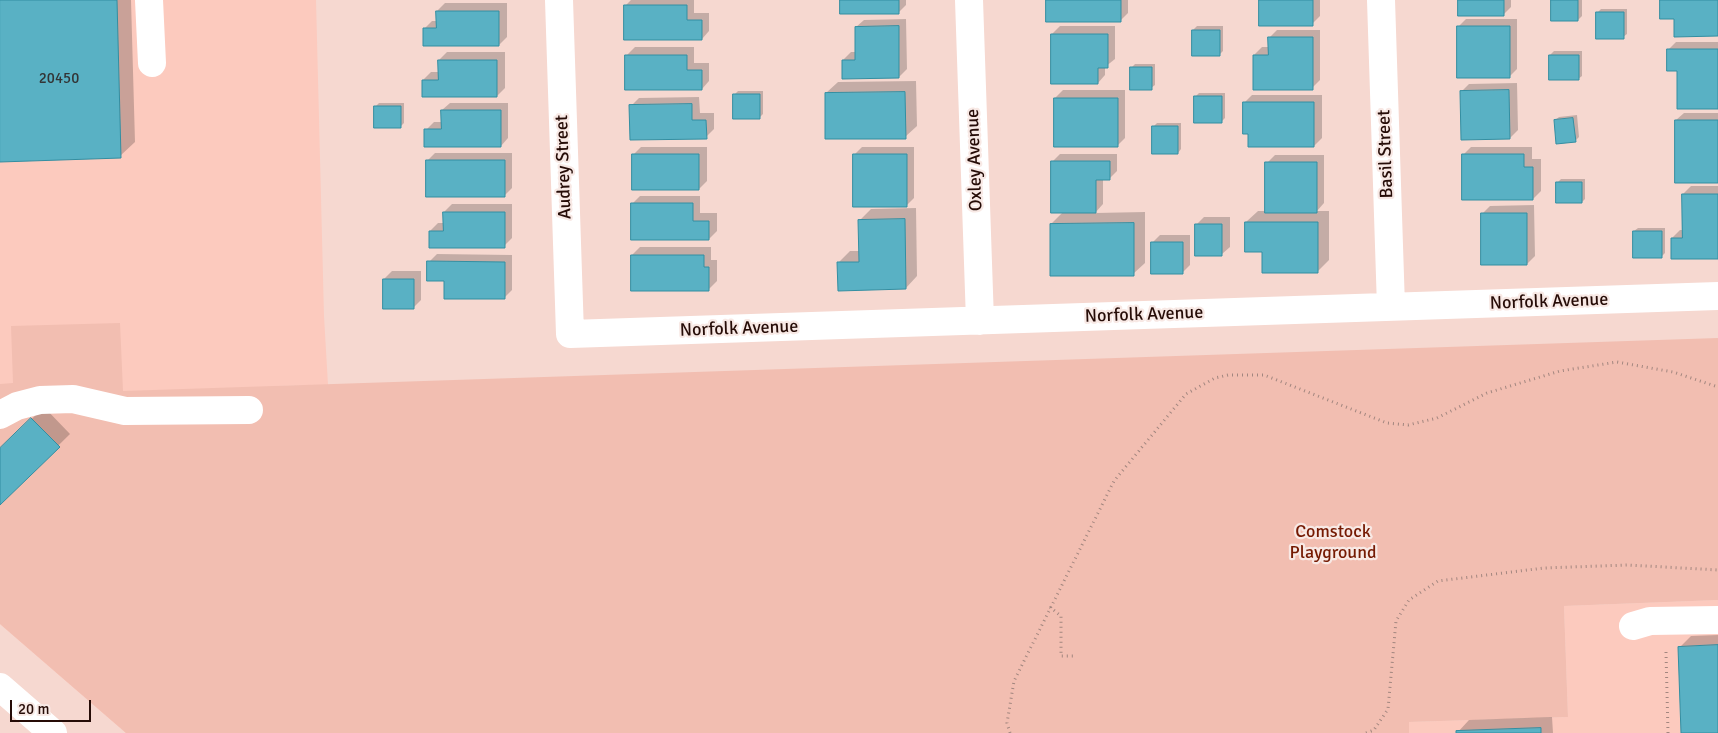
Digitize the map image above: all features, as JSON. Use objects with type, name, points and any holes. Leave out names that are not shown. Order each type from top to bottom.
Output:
[{"type":"street","points":[[149,0],[152,63]]},
{"type":"street","name":"Audrey Street","points":[[559,0],[570,334]]},
{"type":"street","name":"Oxley Avenue","points":[[969,0],[980,321]]},
{"type":"street","name":"Basil Street","points":[[1381,0],[1391,307]]},
{"type":"street","name":"Norfolk Avenue","points":[[570,334],[1718,296]]},
{"type":"street","points":[[0,416],[17,406],[40,400],[73,399],[124,411],[248,410]]},
{"type":"street","points":[[1633,626],[1650,621],[1718,620]]},
{"type":"street","points":[[0,686],[53,733]]},
{"type":"path","points":[[1010,733],[1007,723],[1014,680],[1114,481],[1186,394],[1215,378],[1228,375],[1264,375],[1387,423],[1408,424],[1437,418],[1487,393],[1560,370],[1617,362],[1673,372],[1718,387]]},
{"type":"path","points":[[1366,733],[1374,730],[1388,709],[1396,621],[1409,600],[1438,581],[1544,568],[1628,565],[1718,570]]},
{"type":"path","points":[[1050,606],[1061,616],[1061,656],[1074,656]]},
{"type":"path","points":[[1666,652],[1668,733]]},
{"type":"shaded area","points":[[0,0],[316,0],[324,316],[328,385],[274,386],[126,733],[0,624]]},
{"type":"shaded area","points":[[1718,600],[1718,733],[1409,733],[1409,722],[1568,717],[1564,606]]},
{"type":"green space","name":"Comstock Playground","points":[[120,323],[123,391],[1718,338],[1718,600],[1564,606],[1568,717],[1409,722],[1409,733],[126,733],[0,624],[0,384],[13,383],[11,326]]},
{"type":"building","points":[[0,0],[117,0],[121,158],[0,162]]},
{"type":"building","points":[[840,0],[899,0],[899,14],[840,14]]},
{"type":"building","points":[[1046,0],[1121,0],[1121,22],[1046,22]]},
{"type":"building","points":[[1259,0],[1313,0],[1313,26],[1259,26]]},
{"type":"building","points":[[1458,0],[1504,0],[1504,16],[1458,16]]},
{"type":"building","points":[[1551,0],[1578,0],[1578,21],[1551,21]]},
{"type":"building","points":[[1660,0],[1718,0],[1718,36],[1674,37],[1674,19],[1660,19]]},
{"type":"building","points":[[624,5],[687,5],[687,20],[702,20],[702,40],[624,40]]},
{"type":"building","points":[[436,11],[499,11],[499,46],[423,46],[423,28],[436,28]]},
{"type":"building","points":[[1596,12],[1624,12],[1624,39],[1596,39]]},
{"type":"building","points":[[899,26],[899,78],[842,79],[842,60],[855,60],[855,27]]},
{"type":"building","points":[[1457,26],[1510,26],[1510,78],[1457,78]]},
{"type":"building","points":[[1192,30],[1220,30],[1220,56],[1192,56]]},
{"type":"building","points":[[1051,34],[1108,34],[1108,68],[1098,68],[1098,84],[1051,84]]},
{"type":"building","points":[[1268,37],[1313,37],[1313,90],[1253,90],[1253,55],[1268,55]]},
{"type":"building","points":[[1667,49],[1718,49],[1718,109],[1677,109],[1677,71],[1667,71]]},
{"type":"building","points":[[625,55],[687,55],[687,70],[702,70],[702,90],[625,90]]},
{"type":"building","points":[[1549,55],[1579,55],[1579,80],[1549,80]]},
{"type":"building","points":[[438,60],[497,60],[497,97],[422,97],[422,80],[438,80]]},
{"type":"building","points":[[1130,67],[1152,67],[1152,90],[1130,90]]},
{"type":"building","points":[[1509,90],[1510,139],[1461,140],[1460,91]]},
{"type":"building","points":[[905,92],[906,139],[825,139],[825,93]]},
{"type":"building","points":[[733,94],[760,94],[760,119],[733,119]]},
{"type":"building","points":[[1194,96],[1222,96],[1222,123],[1194,123]]},
{"type":"building","points":[[1054,98],[1118,98],[1118,147],[1054,147]]},
{"type":"building","points":[[1243,102],[1314,102],[1314,147],[1248,147],[1248,134],[1243,134]]},
{"type":"building","points":[[692,104],[692,120],[706,120],[707,139],[630,140],[629,105]]},
{"type":"building","points":[[374,106],[401,106],[401,128],[374,128]]},
{"type":"building","points":[[441,110],[501,110],[501,147],[424,147],[424,129],[441,129]]},
{"type":"building","points":[[1573,118],[1576,142],[1556,144],[1554,120]]},
{"type":"building","points":[[1675,120],[1718,120],[1718,183],[1675,183]]},
{"type":"building","points":[[1152,126],[1178,126],[1178,154],[1152,154]]},
{"type":"building","points":[[632,154],[699,154],[699,190],[632,190]]},
{"type":"building","points":[[853,154],[907,154],[907,207],[853,207]]},
{"type":"building","points":[[1462,154],[1524,154],[1524,167],[1533,167],[1533,200],[1462,200]]},
{"type":"building","points":[[426,160],[505,160],[505,197],[426,197]]},
{"type":"building","points":[[1051,161],[1110,161],[1110,180],[1096,180],[1096,213],[1051,213]]},
{"type":"building","points":[[1265,162],[1317,162],[1317,213],[1265,213]]},
{"type":"building","points":[[1556,182],[1582,182],[1582,203],[1556,203]]},
{"type":"building","points":[[1682,194],[1718,194],[1718,259],[1671,259],[1671,238],[1682,238]]},
{"type":"building","points":[[631,203],[693,203],[693,221],[709,221],[709,240],[631,240]]},
{"type":"building","points":[[443,212],[505,212],[505,248],[429,248],[429,231],[443,231]]},
{"type":"building","points":[[1481,213],[1527,213],[1527,265],[1481,265]]},
{"type":"building","points":[[905,219],[906,289],[838,291],[837,262],[859,262],[858,220]]},
{"type":"building","points":[[1245,222],[1318,222],[1318,273],[1262,273],[1262,252],[1245,252]]},
{"type":"building","points":[[1134,223],[1134,276],[1050,276],[1050,224]]},
{"type":"building","points":[[1195,224],[1222,224],[1222,256],[1195,256]]},
{"type":"building","points":[[1633,231],[1662,231],[1662,258],[1633,258]]},
{"type":"building","points":[[1151,242],[1183,242],[1183,274],[1151,274]]},
{"type":"building","points":[[631,255],[704,255],[704,267],[709,267],[709,291],[631,291]]},
{"type":"building","points":[[427,261],[505,262],[505,299],[444,299],[444,281],[427,281]]},
{"type":"building","points":[[383,279],[414,279],[414,309],[383,309]]},
{"type":"building","points":[[31,418],[60,447],[0,505],[0,448]]},
{"type":"building","points":[[1718,645],[1718,733],[1681,733],[1678,647]]},
{"type":"building","points":[[1541,728],[1541,733],[1456,733],[1456,731]]}]
